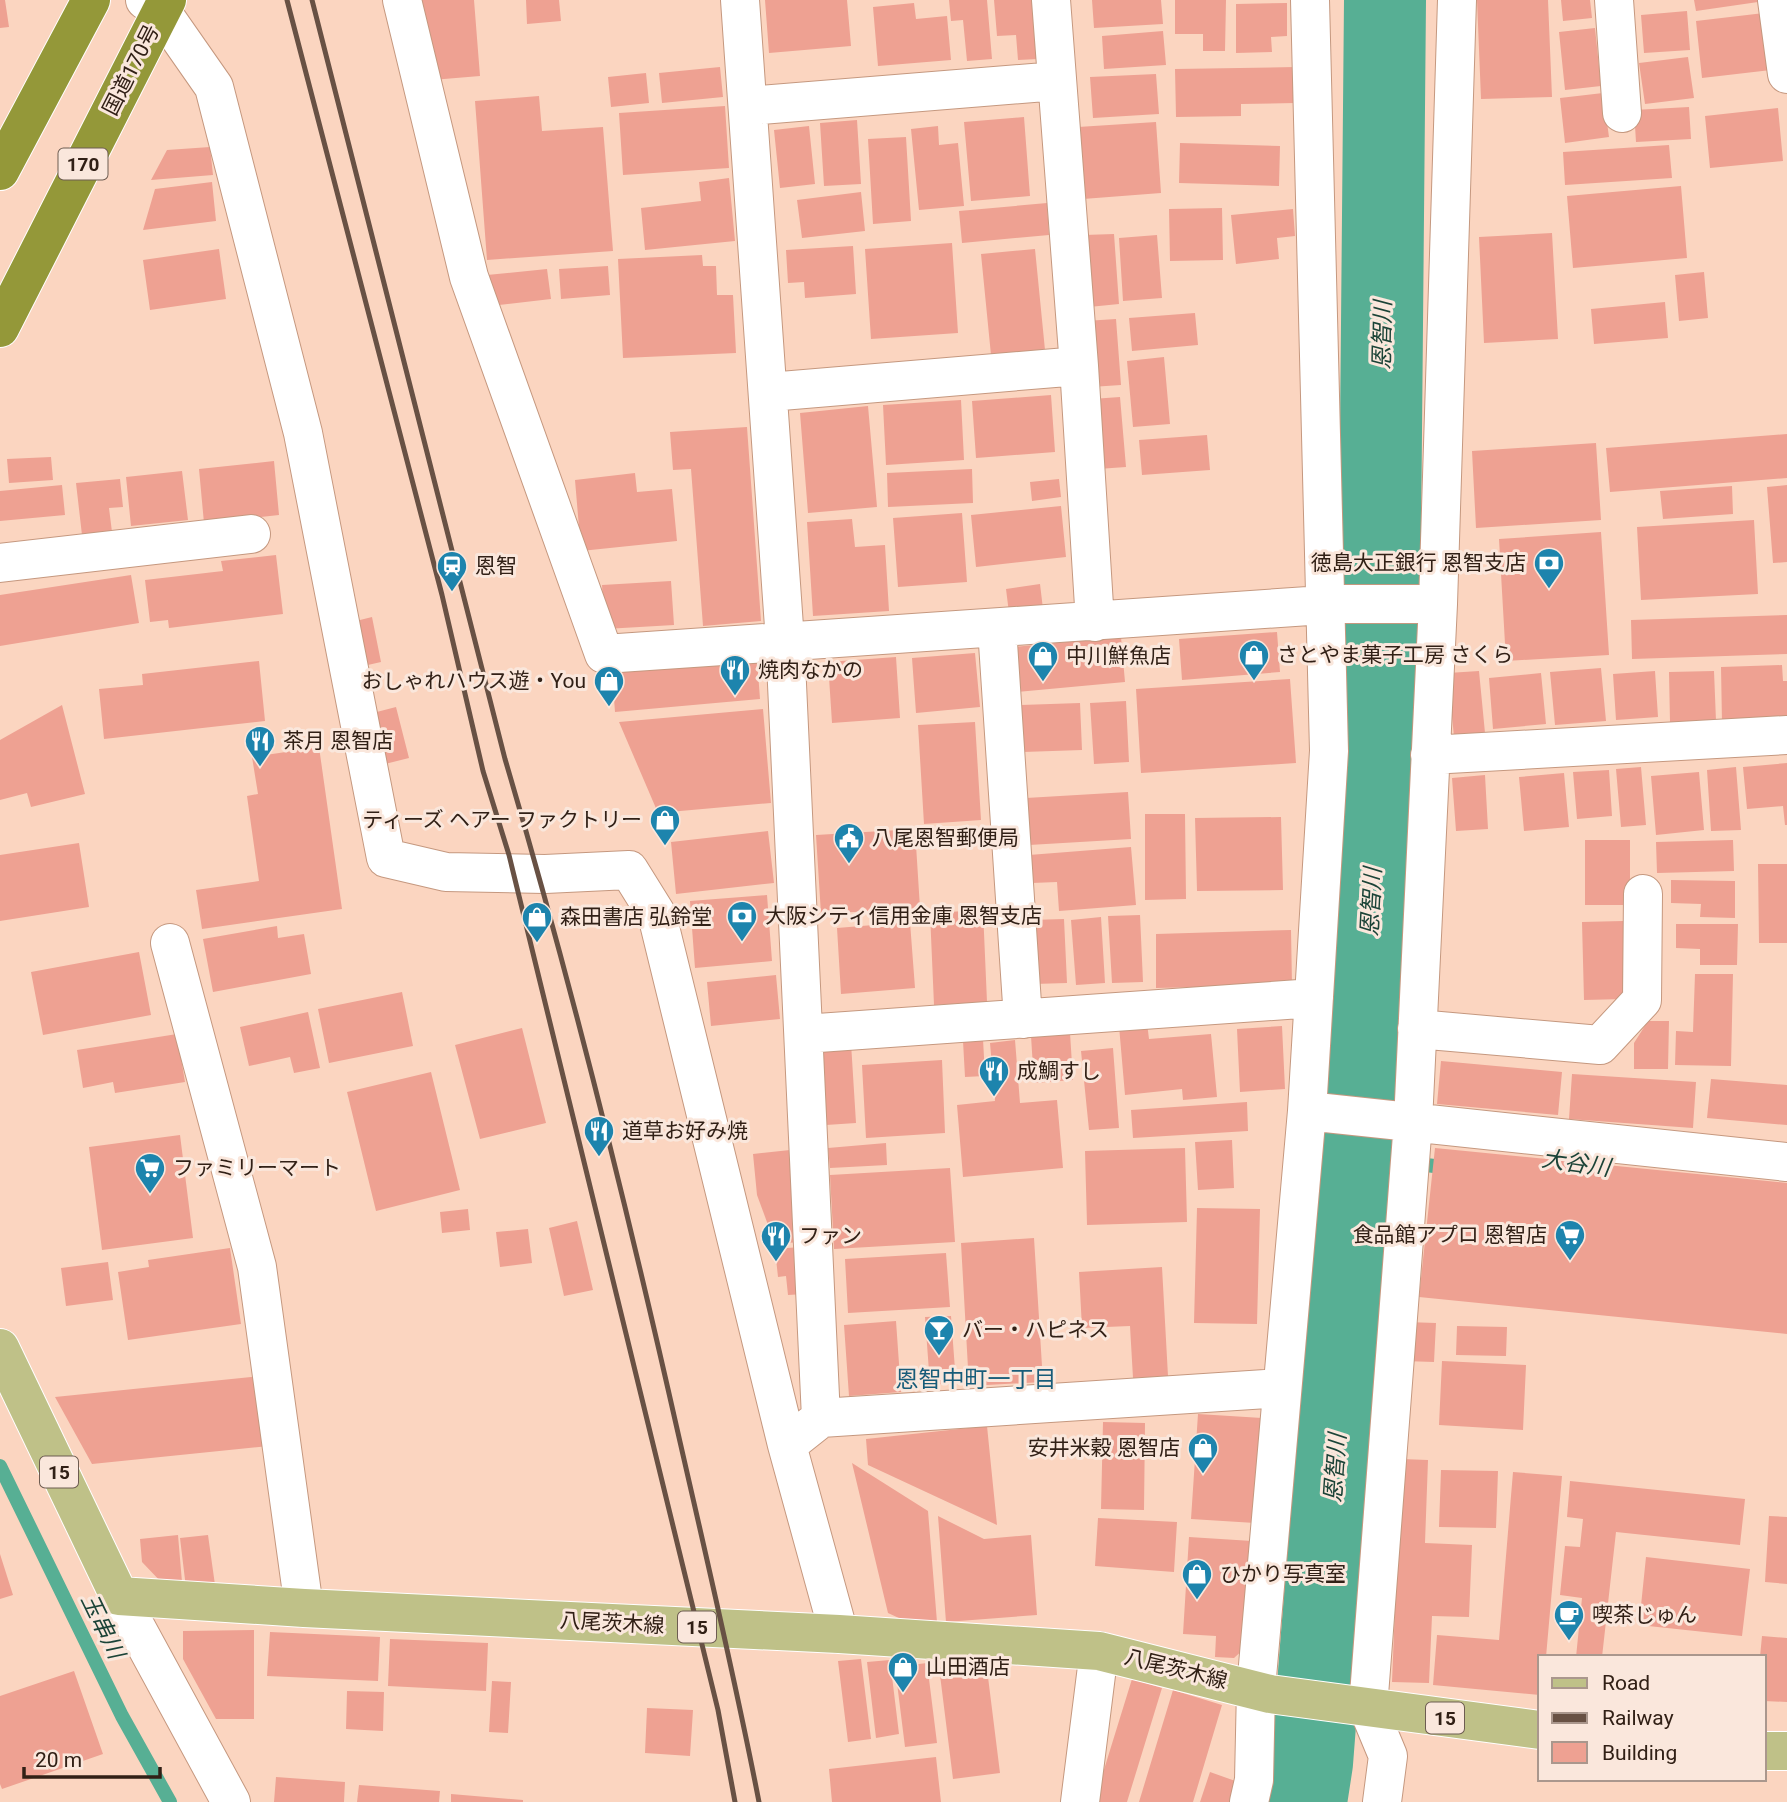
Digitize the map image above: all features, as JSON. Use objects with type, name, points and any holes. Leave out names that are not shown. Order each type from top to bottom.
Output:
[{"type":"highway","points":[[0,171],[91,0]]},
{"type":"highway","name":"国道170号","points":[[0,328],[157,4]]},
{"type":"main road","name":"15","points":[[0,1348],[119,1595]]},
{"type":"main road","name":"八尾茨木線","points":[[119,1595],[304,1608],[839,1634],[1099,1651],[1263,1691],[1359,1707],[1538,1730]]},
{"type":"main road","points":[[1766,1751],[1787,1751]]},
{"type":"street","points":[[402,0],[469,277],[604,654],[1332,604],[1438,604]]},
{"type":"street","points":[[740,0],[785,641],[821,1418]]},
{"type":"street","points":[[1051,0],[1095,621]]},
{"type":"street","points":[[1249,1802],[1254,1780],[1263,1691],[1282,1388],[1312,1111],[1314,998],[1329,751],[1332,604],[1310,0]]},
{"type":"street","points":[[1382,1802],[1388,1756],[1359,1707],[1413,1122],[1438,604],[1457,0]]},
{"type":"street","points":[[1614,0],[1622,113]]},
{"type":"street","points":[[1777,0],[1787,74]]},
{"type":"street","points":[[157,4],[214,87],[303,433],[386,858],[446,872],[545,874],[629,870],[657,915],[787,1445],[839,1634]]},
{"type":"street","points":[[748,106],[1057,80]]},
{"type":"street","points":[[769,392],[1079,366]]},
{"type":"street","points":[[0,563],[251,534]]},
{"type":"street","points":[[997,628],[1023,1019]]},
{"type":"street","points":[[1430,755],[1787,735]]},
{"type":"street","points":[[1417,1029],[1600,1045],[1642,1000],[1643,894]]},
{"type":"street","points":[[170,943],[257,1267],[304,1608]]},
{"type":"street","points":[[804,1034],[1314,998]]},
{"type":"street","points":[[1312,1111],[1787,1163]]},
{"type":"street","points":[[787,1445],[821,1418],[1282,1388]]},
{"type":"street","points":[[119,1595],[231,1802]]},
{"type":"street","points":[[1080,1802],[1099,1651]]},
{"type":"building","points":[[0,0],[5,0],[9,27],[0,28]]},
{"type":"building","points":[[413,0],[474,0],[480,76],[432,80]]},
{"type":"building","points":[[526,0],[559,0],[561,21],[527,24]]},
{"type":"building","points":[[765,0],[847,0],[851,46],[769,53]]},
{"type":"building","points":[[949,0],[987,0],[992,59],[967,61],[963,20],[951,21]]},
{"type":"building","points":[[994,0],[1033,0],[1038,59],[1018,60],[1016,35],[997,36]]},
{"type":"building","points":[[1092,0],[1161,0],[1163,24],[1094,28]]},
{"type":"building","points":[[1175,0],[1226,0],[1225,51],[1203,51],[1203,34],[1175,34]]},
{"type":"building","points":[[1477,0],[1548,0],[1552,97],[1481,99]]},
{"type":"building","points":[[1561,0],[1590,0],[1592,18],[1563,21]]},
{"type":"building","points":[[1694,0],[1758,0],[1758,2],[1696,11]]},
{"type":"building","points":[[914,3],[916,19],[947,16],[951,60],[878,66],[873,7]]},
{"type":"building","points":[[1287,3],[1287,36],[1271,37],[1272,52],[1236,53],[1236,4]]},
{"type":"building","points":[[1687,11],[1690,50],[1644,53],[1641,15]]},
{"type":"building","points":[[1764,13],[1771,70],[1702,78],[1696,21]]},
{"type":"building","points":[[1595,28],[1601,86],[1565,90],[1559,32]]},
{"type":"building","points":[[1163,31],[1166,65],[1104,69],[1102,36]]},
{"type":"building","points":[[1688,57],[1694,98],[1645,104],[1639,63]]},
{"type":"building","points":[[720,67],[723,97],[662,103],[659,73]]},
{"type":"building","points":[[1295,67],[1295,103],[1241,104],[1241,116],[1176,117],[1175,69]]},
{"type":"building","points":[[646,73],[649,103],[611,107],[608,77]]},
{"type":"building","points":[[1156,74],[1159,114],[1093,118],[1090,77]]},
{"type":"building","points":[[1603,93],[1609,137],[1565,143],[1560,98]]},
{"type":"building","points":[[539,96],[542,131],[603,127],[613,251],[487,260],[475,101]]},
{"type":"building","points":[[725,106],[729,168],[623,175],[619,113]]},
{"type":"building","points":[[1689,107],[1691,139],[1636,142],[1634,110]]},
{"type":"building","points":[[1778,108],[1783,161],[1710,168],[1705,116]]},
{"type":"building","points":[[1024,117],[1030,196],[971,201],[964,122]]},
{"type":"building","points":[[857,120],[861,184],[824,186],[820,123]]},
{"type":"building","points":[[1156,122],[1161,193],[1083,199],[1078,127]]},
{"type":"building","points":[[809,126],[815,184],[780,188],[774,130]]},
{"type":"building","points":[[938,126],[939,145],[958,143],[964,206],[919,210],[911,129]]},
{"type":"building","points":[[906,137],[911,221],[873,224],[868,139]]},
{"type":"building","points":[[1180,143],[1280,146],[1279,186],[1179,183]]},
{"type":"building","points":[[1669,145],[1672,178],[1565,185],[1563,152]]},
{"type":"building","points":[[210,147],[213,175],[151,180],[167,150]]},
{"type":"building","points":[[729,178],[735,241],[645,250],[641,208],[701,201],[699,182]]},
{"type":"building","points":[[212,182],[216,221],[143,230],[155,189]]},
{"type":"building","points":[[1681,186],[1687,258],[1573,268],[1567,196]]},
{"type":"building","points":[[861,192],[865,231],[802,238],[797,200]]},
{"type":"building","points":[[1047,203],[1049,235],[962,243],[959,211]]},
{"type":"building","points":[[1222,208],[1223,260],[1170,261],[1169,209]]},
{"type":"building","points":[[1293,209],[1295,236],[1277,238],[1279,259],[1236,264],[1231,215]]},
{"type":"building","points":[[1552,233],[1558,339],[1484,343],[1479,237]]},
{"type":"building","points":[[1114,234],[1119,304],[1089,307],[1084,235]]},
{"type":"building","points":[[1157,235],[1162,298],[1123,301],[1119,238]]},
{"type":"building","points":[[952,243],[958,333],[871,339],[865,249]]},
{"type":"building","points":[[853,246],[856,294],[805,298],[804,282],[788,283],[786,250]]},
{"type":"building","points":[[219,249],[226,299],[150,310],[143,260]]},
{"type":"building","points":[[1035,249],[1045,350],[991,355],[981,254]]},
{"type":"building","points":[[702,255],[703,266],[716,266],[717,295],[733,295],[736,353],[623,358],[618,259]]},
{"type":"building","points":[[608,266],[610,295],[561,299],[559,269]]},
{"type":"building","points":[[547,269],[551,299],[490,306],[487,275]]},
{"type":"building","points":[[1704,272],[1708,318],[1679,321],[1675,275]]},
{"type":"building","points":[[1665,302],[1668,338],[1594,344],[1591,309]]},
{"type":"building","points":[[1195,313],[1198,345],[1132,351],[1129,318]]},
{"type":"building","points":[[1116,319],[1121,385],[1091,387],[1085,321]]},
{"type":"building","points":[[1164,357],[1170,424],[1133,427],[1127,361]]},
{"type":"building","points":[[1051,395],[1055,452],[976,458],[972,401]]},
{"type":"building","points":[[1120,397],[1126,467],[1098,469],[1092,399]]},
{"type":"building","points":[[961,400],[964,460],[886,465],[883,405]]},
{"type":"building","points":[[868,406],[877,507],[808,513],[800,413]]},
{"type":"building","points":[[747,427],[761,621],[703,626],[691,469],[673,470],[670,432]]},
{"type":"building","points":[[1787,434],[1787,478],[1610,492],[1606,448]]},
{"type":"building","points":[[1207,435],[1210,470],[1142,475],[1139,440]]},
{"type":"building","points":[[1596,443],[1601,520],[1476,528],[1472,451]]},
{"type":"building","points":[[51,457],[53,480],[9,483],[7,459]]},
{"type":"building","points":[[274,461],[279,515],[204,523],[199,469]]},
{"type":"building","points":[[972,469],[973,503],[888,507],[887,473]]},
{"type":"building","points":[[182,471],[188,520],[131,526],[126,477]]},
{"type":"building","points":[[635,473],[637,492],[672,489],[677,541],[581,551],[575,480]]},
{"type":"building","points":[[120,479],[123,507],[109,508],[112,532],[82,535],[76,483]]},
{"type":"building","points":[[1059,479],[1061,497],[1032,501],[1030,482]]},
{"type":"building","points":[[62,485],[65,515],[0,521],[0,491]]},
{"type":"building","points":[[1787,485],[1787,562],[1773,563],[1767,487]]},
{"type":"building","points":[[1732,486],[1733,514],[1663,519],[1660,491]]},
{"type":"building","points":[[1061,506],[1066,557],[976,567],[971,515]]},
{"type":"building","points":[[962,513],[967,582],[898,587],[893,518]]},
{"type":"building","points":[[852,519],[855,547],[885,545],[889,611],[813,616],[807,522]]},
{"type":"building","points":[[1754,520],[1758,594],[1641,600],[1637,527]]},
{"type":"building","points":[[1601,532],[1609,655],[1506,661],[1499,539]]},
{"type":"building","points":[[276,555],[283,614],[169,628],[168,620],[150,622],[145,580],[223,571],[221,561]]},
{"type":"building","points":[[131,575],[139,623],[0,646],[0,595]]},
{"type":"building","points":[[671,581],[674,625],[605,629],[602,585]]},
{"type":"building","points":[[1040,584],[1043,609],[1009,613],[1006,589]]},
{"type":"building","points":[[1787,615],[1787,654],[1632,659],[1631,620]]},
{"type":"building","points":[[372,617],[381,662],[359,667],[348,623]]},
{"type":"building","points":[[1277,632],[1280,672],[1182,680],[1179,639]]},
{"type":"building","points":[[1121,637],[1125,682],[1017,692],[1013,647]]},
{"type":"building","points":[[975,653],[980,707],[916,713],[912,658]]},
{"type":"building","points":[[896,657],[900,718],[832,723],[828,662]]},
{"type":"building","points":[[757,659],[760,699],[615,712],[612,672]]},
{"type":"building","points":[[259,661],[265,721],[104,739],[99,689],[143,685],[142,674]]},
{"type":"building","points":[[1782,665],[1783,681],[1787,681],[1787,721],[1722,723],[1721,667]]},
{"type":"building","points":[[1601,668],[1606,721],[1555,725],[1550,672]]},
{"type":"building","points":[[1479,671],[1485,733],[1454,737],[1448,673]]},
{"type":"building","points":[[1655,671],[1658,717],[1616,720],[1613,674]]},
{"type":"building","points":[[1714,671],[1716,721],[1670,722],[1669,672]]},
{"type":"building","points":[[1541,673],[1546,724],[1493,729],[1489,678]]},
{"type":"building","points":[[1290,679],[1296,763],[1141,773],[1136,689]]},
{"type":"building","points":[[1126,701],[1129,762],[1094,764],[1090,703]]},
{"type":"building","points":[[1080,703],[1082,750],[1023,752],[1021,705]]},
{"type":"building","points":[[62,705],[85,794],[31,807],[27,793],[0,800],[0,740]]},
{"type":"building","points":[[396,707],[409,758],[381,765],[369,714]]},
{"type":"building","points":[[763,709],[771,803],[658,813],[619,722]]},
{"type":"building","points":[[975,722],[981,820],[924,824],[918,725]]},
{"type":"building","points":[[319,747],[342,909],[202,929],[196,890],[259,881],[247,796],[258,794],[252,757]]},
{"type":"building","points":[[1787,763],[1785,825],[1783,806],[1747,809],[1743,767]]},
{"type":"building","points":[[1641,767],[1646,825],[1621,827],[1616,769]]},
{"type":"building","points":[[1736,767],[1741,830],[1711,831],[1707,770]]},
{"type":"building","points":[[1609,770],[1612,816],[1577,819],[1573,772]]},
{"type":"building","points":[[1699,772],[1704,830],[1656,835],[1651,776]]},
{"type":"building","points":[[1564,773],[1569,827],[1524,831],[1519,777]]},
{"type":"building","points":[[1485,775],[1488,829],[1456,831],[1452,778]]},
{"type":"building","points":[[1128,792],[1131,839],[1029,845],[1026,798]]},
{"type":"building","points":[[1145,814],[1185,814],[1186,899],[1145,900]]},
{"type":"building","points":[[1281,817],[1283,890],[1197,891],[1195,818]]},
{"type":"building","points":[[915,829],[920,908],[821,914],[816,835]]},
{"type":"building","points":[[768,831],[774,883],[676,894],[671,842]]},
{"type":"building","points":[[1585,840],[1630,840],[1630,905],[1585,905]]},
{"type":"building","points":[[1733,840],[1734,871],[1657,873],[1656,842]]},
{"type":"building","points":[[79,843],[89,907],[0,921],[0,855]]},
{"type":"building","points":[[1131,847],[1136,905],[1059,911],[1057,882],[1032,883],[1029,855]]},
{"type":"building","points":[[1758,864],[1787,864],[1787,943],[1759,943]]},
{"type":"building","points":[[1671,880],[1735,881],[1735,918],[1700,917],[1701,904],[1671,903]]},
{"type":"building","points":[[767,895],[772,961],[695,968],[690,901]]},
{"type":"building","points":[[983,910],[987,1002],[934,1005],[930,913]]},
{"type":"building","points":[[1140,915],[1143,982],[1112,983],[1108,916]]},
{"type":"building","points":[[1101,917],[1105,983],[1076,985],[1071,920]]},
{"type":"building","points":[[1064,919],[1067,983],[1034,984],[1031,920]]},
{"type":"building","points":[[1623,921],[1625,999],[1584,1000],[1582,922]]},
{"type":"building","points":[[910,922],[915,988],[841,994],[837,928]]},
{"type":"building","points":[[1676,924],[1738,924],[1737,965],[1700,965],[1700,949],[1676,948]]},
{"type":"building","points":[[277,926],[278,938],[304,934],[311,974],[213,992],[203,939]]},
{"type":"building","points":[[1291,930],[1292,985],[1156,988],[1156,934]]},
{"type":"building","points":[[139,952],[151,1015],[43,1035],[31,972]]},
{"type":"building","points":[[1695,974],[1733,974],[1731,1066],[1675,1065],[1676,1031],[1693,1032]]},
{"type":"building","points":[[776,975],[780,1019],[711,1026],[707,982]]},
{"type":"building","points":[[402,992],[413,1046],[329,1063],[318,1009]]},
{"type":"building","points":[[308,1012],[320,1068],[294,1073],[290,1057],[249,1066],[240,1027]]},
{"type":"building","points":[[1648,1021],[1669,1021],[1668,1069],[1634,1069],[1634,1043]]},
{"type":"building","points":[[1147,1023],[1149,1039],[1211,1034],[1217,1097],[1183,1100],[1182,1089],[1125,1095],[1119,1026]]},
{"type":"building","points":[[1282,1026],[1285,1089],[1240,1092],[1237,1029]]},
{"type":"building","points":[[522,1028],[546,1123],[480,1139],[455,1045]]},
{"type":"building","points":[[1070,1033],[1073,1080],[1034,1083],[1031,1036]]},
{"type":"building","points":[[177,1034],[185,1082],[115,1093],[113,1082],[83,1088],[77,1050]]},
{"type":"building","points":[[983,1039],[985,1076],[965,1077],[963,1041]]},
{"type":"building","points":[[1015,1040],[1020,1103],[1057,1100],[1063,1168],[963,1177],[957,1105],[995,1101],[990,1043]]},
{"type":"building","points":[[851,1043],[856,1123],[826,1125],[822,1045]]},
{"type":"building","points":[[1113,1048],[1119,1128],[1089,1130],[1081,1051]]},
{"type":"building","points":[[942,1060],[945,1133],[866,1138],[862,1065]]},
{"type":"building","points":[[1441,1061],[1562,1072],[1558,1115],[1437,1104]]},
{"type":"building","points":[[431,1072],[460,1190],[376,1211],[347,1092]]},
{"type":"building","points":[[1572,1074],[1696,1082],[1693,1128],[1569,1119]]},
{"type":"building","points":[[1711,1079],[1787,1085],[1787,1125],[1707,1118]]},
{"type":"building","points":[[1247,1102],[1248,1131],[1133,1138],[1131,1110]]},
{"type":"building","points":[[180,1135],[193,1238],[102,1250],[89,1147]]},
{"type":"building","points":[[1232,1140],[1234,1188],[1198,1190],[1195,1142]]},
{"type":"building","points":[[886,1143],[887,1165],[830,1168],[828,1148]]},
{"type":"building","points":[[1185,1148],[1187,1222],[1087,1225],[1085,1151]]},
{"type":"building","points":[[1435,1148],[1787,1183],[1787,1334],[1419,1297]]},
{"type":"building","points":[[790,1150],[800,1242],[775,1244],[757,1195],[753,1154]]},
{"type":"building","points":[[950,1168],[955,1242],[834,1249],[830,1175]]},
{"type":"building","points":[[1197,1208],[1260,1209],[1257,1324],[1194,1323]]},
{"type":"building","points":[[468,1209],[470,1230],[442,1233],[440,1212]]},
{"type":"building","points":[[577,1221],[593,1290],[564,1296],[549,1228]]},
{"type":"building","points":[[528,1229],[532,1263],[500,1267],[496,1232]]},
{"type":"building","points":[[1034,1238],[1043,1382],[969,1386],[961,1243]]},
{"type":"building","points":[[800,1247],[804,1294],[788,1295],[786,1276],[778,1277],[775,1249]]},
{"type":"building","points":[[230,1248],[241,1324],[128,1340],[118,1272],[149,1267],[148,1260]]},
{"type":"building","points":[[946,1253],[950,1307],[848,1313],[845,1259]]},
{"type":"building","points":[[108,1262],[113,1300],[66,1306],[61,1268]]},
{"type":"building","points":[[1162,1267],[1168,1376],[1133,1378],[1130,1326],[1082,1328],[1079,1272]]},
{"type":"building","points":[[951,1316],[956,1383],[930,1385],[925,1317]]},
{"type":"building","points":[[896,1321],[901,1392],[849,1396],[844,1325]]},
{"type":"building","points":[[1406,1322],[1436,1323],[1434,1362],[1404,1361]]},
{"type":"building","points":[[1457,1326],[1507,1327],[1506,1356],[1456,1355]]},
{"type":"building","points":[[1442,1361],[1526,1365],[1523,1430],[1439,1425]]},
{"type":"building","points":[[262,1376],[269,1446],[92,1464],[55,1397]]},
{"type":"building","points":[[1198,1414],[1262,1418],[1255,1523],[1191,1519]]},
{"type":"building","points":[[1103,1422],[1145,1423],[1144,1510],[1101,1509]]},
{"type":"building","points":[[987,1426],[997,1525],[868,1465],[866,1439]]},
{"type":"building","points":[[1401,1459],[1428,1460],[1425,1543],[1472,1545],[1469,1617],[1432,1616],[1429,1683],[1392,1682]]},
{"type":"building","points":[[852,1463],[928,1511],[937,1622],[912,1624],[888,1613]]},
{"type":"building","points":[[1441,1470],[1498,1471],[1496,1528],[1439,1527]]},
{"type":"building","points":[[1513,1472],[1562,1476],[1546,1655],[1538,1655],[1538,1695],[1433,1685],[1437,1635],[1499,1640]]},
{"type":"building","points":[[1570,1481],[1745,1499],[1740,1545],[1616,1532],[1602,1655],[1576,1655],[1582,1598],[1560,1595],[1565,1546],[1580,1547],[1583,1519],[1567,1517]]},
{"type":"building","points":[[938,1516],[984,1539],[1031,1535],[1037,1615],[946,1622]]},
{"type":"building","points":[[1769,1516],[1787,1517],[1787,1584],[1765,1582]]},
{"type":"building","points":[[1098,1518],[1177,1522],[1174,1572],[1095,1566]]},
{"type":"building","points":[[178,1535],[182,1582],[163,1584],[142,1562],[140,1539]]},
{"type":"building","points":[[208,1535],[215,1585],[186,1588],[180,1538]]},
{"type":"building","points":[[1189,1537],[1252,1541],[1246,1647],[1234,1658],[1215,1657],[1216,1636],[1183,1634]]},
{"type":"building","points":[[0,1554],[13,1595],[0,1599]]},
{"type":"building","points":[[1646,1557],[1750,1569],[1742,1636],[1639,1625]]},
{"type":"building","points":[[254,1630],[254,1719],[216,1719],[183,1659],[183,1631]]},
{"type":"building","points":[[270,1632],[380,1637],[378,1681],[267,1676]]},
{"type":"building","points":[[1762,1636],[1787,1638],[1787,1702],[1766,1701],[1766,1655],[1760,1655]]},
{"type":"building","points":[[390,1639],[488,1643],[486,1691],[388,1686]]},
{"type":"building","points":[[861,1659],[871,1739],[848,1742],[838,1661]]},
{"type":"building","points":[[890,1660],[899,1734],[876,1738],[867,1662]]},
{"type":"building","points":[[986,1661],[1000,1773],[953,1779],[939,1667]]},
{"type":"building","points":[[927,1663],[937,1743],[905,1747],[895,1667]]},
{"type":"building","points":[[74,1671],[103,1754],[2,1789],[0,1696]]},
{"type":"building","points":[[1132,1679],[1162,1688],[1127,1802],[1094,1802]]},
{"type":"building","points":[[492,1681],[511,1682],[508,1733],[489,1732]]},
{"type":"building","points":[[1173,1690],[1222,1705],[1193,1802],[1139,1802]]},
{"type":"building","points":[[347,1691],[384,1692],[383,1731],[346,1729]]},
{"type":"building","points":[[647,1708],[693,1710],[690,1756],[645,1753]]},
{"type":"building","points":[[936,1757],[941,1802],[832,1802],[829,1769]]},
{"type":"building","points":[[1210,1772],[1241,1783],[1234,1802],[1200,1802]]},
{"type":"building","points":[[276,1777],[345,1782],[344,1802],[274,1802]]},
{"type":"building","points":[[359,1785],[440,1791],[439,1802],[357,1802]]},
{"type":"building","points":[[451,1794],[523,1800],[523,1802],[451,1802]]},
{"type":"waterway","name":"恩智川","points":[[1306,1802],[1312,1763],[1359,1156],[1378,756],[1385,0]]},
{"type":"waterway","name":"大谷川","points":[[1359,1156],[1449,1168]]},
{"type":"waterway","name":"玉串川","points":[[0,1466],[122,1716],[170,1802]]},
{"type":"railway","points":[[287,0],[442,595],[483,771],[509,855],[718,1710],[735,1802]]},
{"type":"railway","points":[[312,0],[505,759],[553,927],[618,1179],[710,1571],[759,1802]]},
{"type":"place","name":"徳島大正銀行 恩智支店","points":[[1549,590]]},
{"type":"place","name":"恩智","points":[[452,593]]},
{"type":"place","name":"さとやま菓子工房 さくら","points":[[1254,682]]},
{"type":"place","name":"中川鮮魚店","points":[[1043,683]]},
{"type":"place","name":"焼肉なかの","points":[[735,697]]},
{"type":"place","name":"おしゃれハウス遊・You","points":[[609,708]]},
{"type":"place","name":"茶月 恩智店","points":[[260,768]]},
{"type":"place","name":"ティーズ ヘアー ファクトリー","points":[[665,847]]},
{"type":"place","name":"八尾恩智郵便局","points":[[849,865]]},
{"type":"place","name":"大阪シティ信用金庫 恩智支店","points":[[742,943]]},
{"type":"place","name":"森田書店 弘鈴堂","points":[[537,944]]},
{"type":"place","name":"成鯛すし","points":[[994,1098]]},
{"type":"place","name":"道草お好み焼","points":[[599,1158]]},
{"type":"place","name":"ファミリーマート","points":[[150,1195]]},
{"type":"place","name":"食品館アプロ 恩智店","points":[[1570,1262]]},
{"type":"place","name":"ファン","points":[[776,1263]]},
{"type":"place","name":"バー・ハピネス","points":[[939,1357]]},
{"type":"place","name":"安井米穀 恩智店","points":[[1203,1475]]},
{"type":"place","name":"ひかり写真室","points":[[1197,1601]]},
{"type":"place","name":"喫茶じゅん","points":[[1569,1642]]},
{"type":"place","name":"山田酒店","points":[[903,1694]]},
{"type":"district","name":"恩智中町一丁目","points":[[976,1379]]}]
